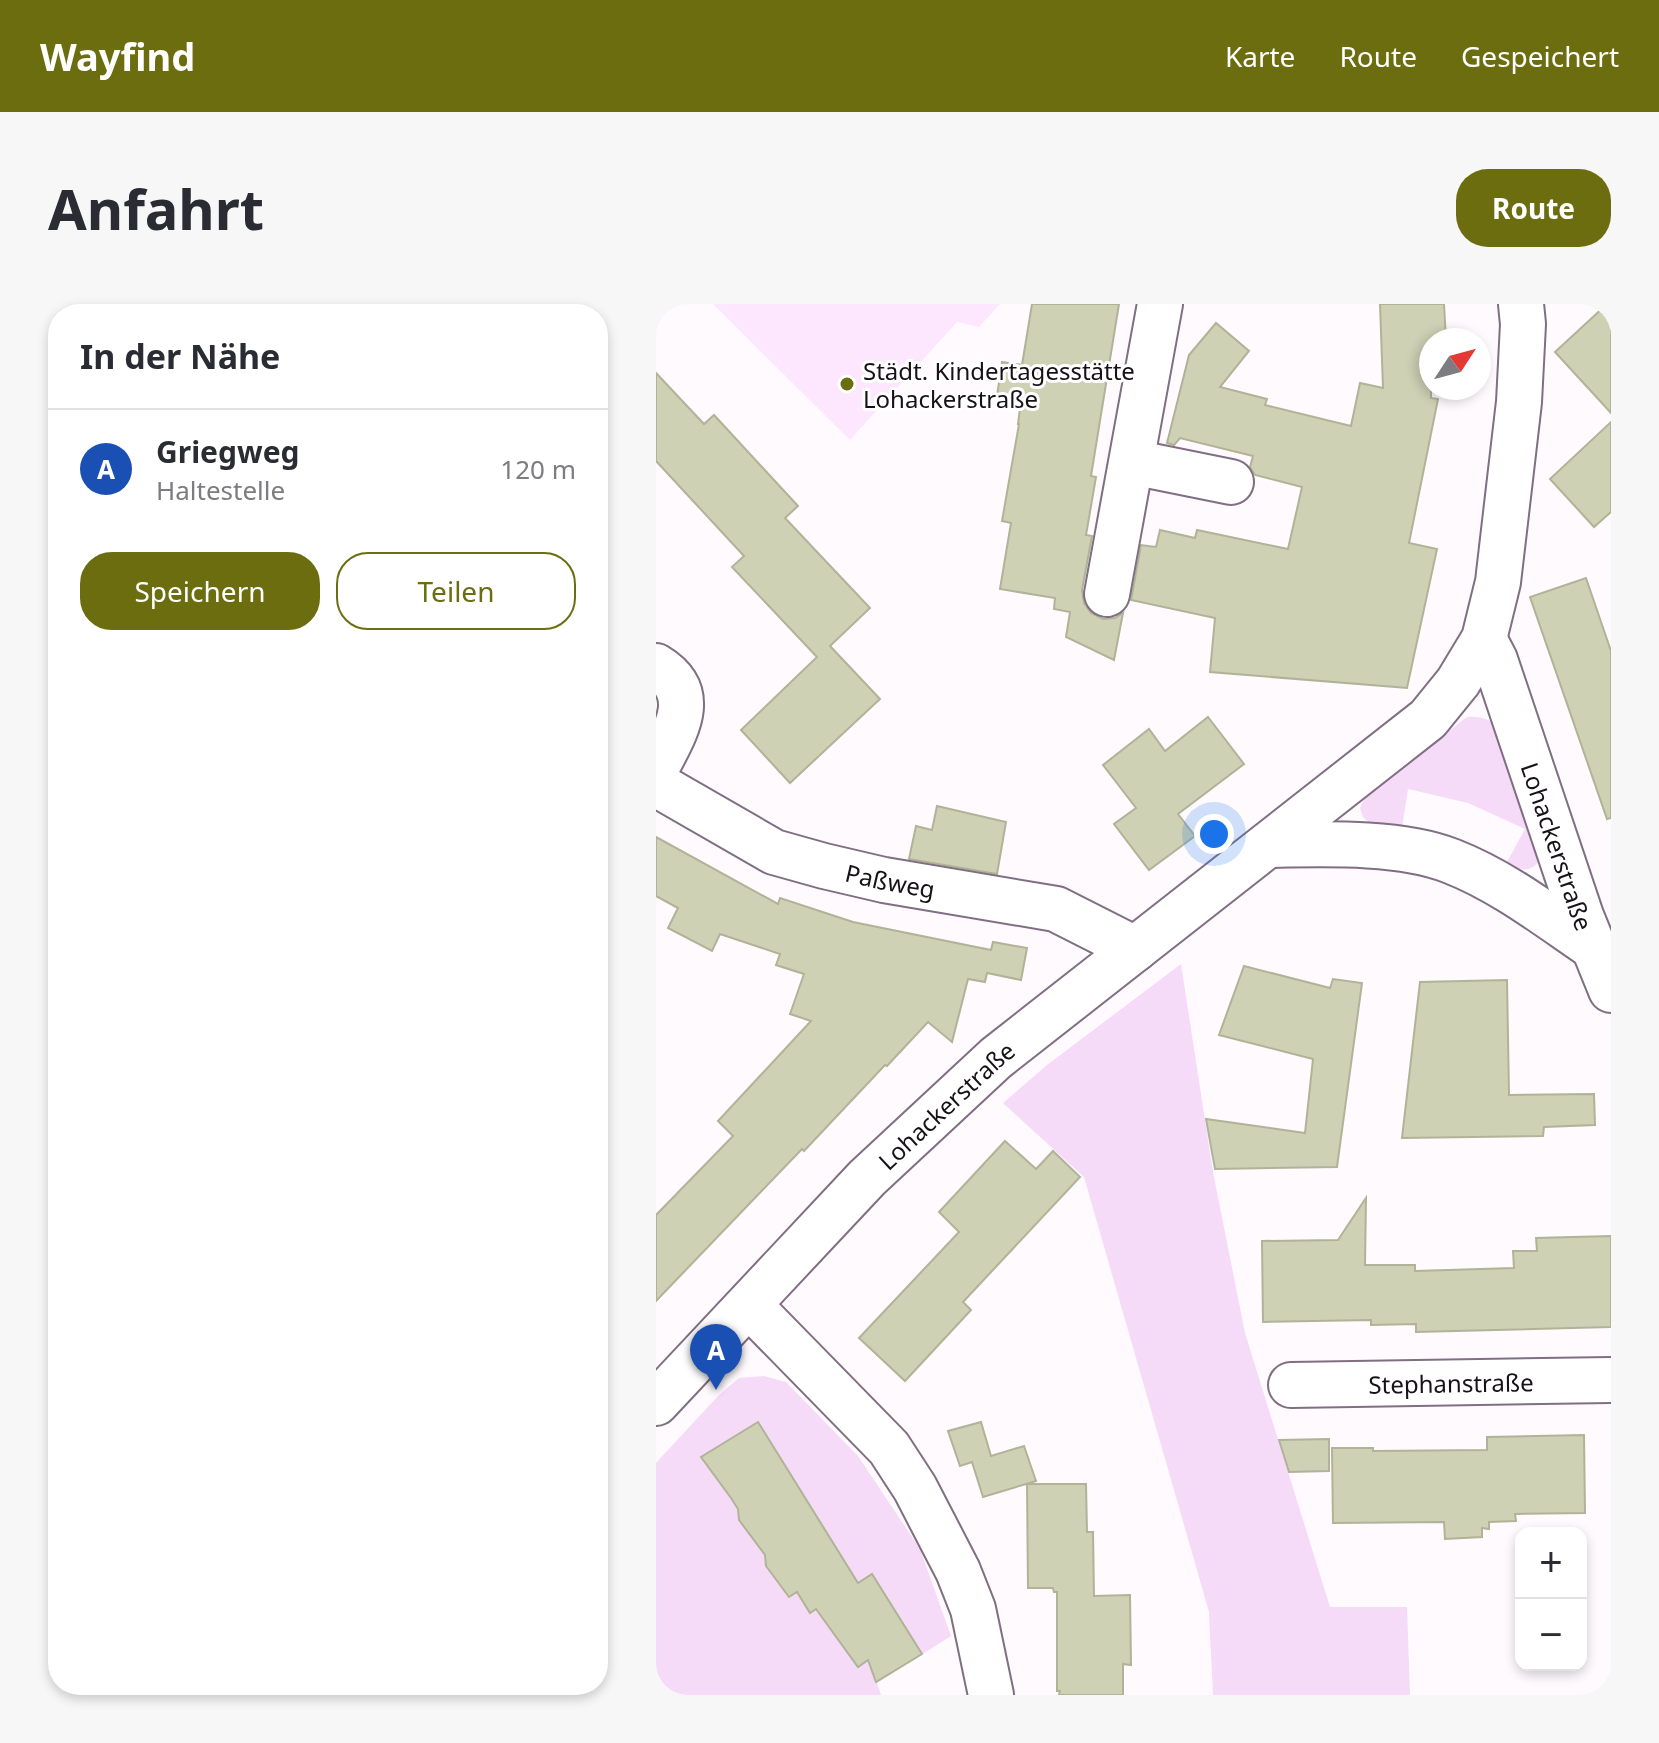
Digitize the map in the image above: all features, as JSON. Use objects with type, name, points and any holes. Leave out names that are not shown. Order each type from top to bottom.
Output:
[{"type":"street","points":[[1107,594],[1160,304]]},
{"type":"street","name":"Lohackerstraße","points":[[656,1403],[867,1178],[996,1058],[1428,719],[1458,682],[1484,639],[1498,582],[1519,402],[1523,324],[1521,304]]},
{"type":"street","points":[[1132,462],[1231,482]]},
{"type":"street","name":"Lohackerstraße","points":[[1484,639],[1495,660],[1581,916],[1603,953]]},
{"type":"street","points":[[656,666],[674,681],[682,705],[680,717],[656,769]]},
{"type":"street","name":"Paßweg","points":[[656,784],[774,852],[884,880],[1056,909],[1135,949]]},
{"type":"street","name":"Lohackerstraße","points":[[1268,845],[1400,848],[1449,860],[1498,883],[1603,953]]},
{"type":"street","points":[[1603,953],[1611,990]]},
{"type":"street","points":[[749,1305],[889,1448],[915,1488],[945,1544],[973,1609],[991,1695]]},
{"type":"street","name":"Stephanstraße","points":[[1291,1385],[1611,1380]]},
{"type":"shaded area","name":"Städt. Kindertagesstätte Lohackerstraße","points":[[713,304],[1000,304],[979,327],[957,322],[850,440]]},
{"type":"shaded area","points":[[1467,717],[1486,719],[1503,728],[1542,857],[1530,868],[1517,868],[1507,862],[1525,829],[1468,803],[1408,789],[1402,828],[1371,825],[1363,817],[1360,808],[1366,795]]},
{"type":"shaded area","points":[[1181,964],[1213,1172],[1245,1333],[1330,1607],[1407,1607],[1410,1695],[1213,1695],[1209,1612],[1084,1177],[1003,1103],[1047,1065]]},
{"type":"shaded area","points":[[764,1376],[786,1382],[858,1456],[920,1549],[951,1636],[877,1683],[881,1695],[656,1695],[656,1463],[718,1396],[739,1378]]},
{"type":"building","points":[[1032,304],[1119,304],[1091,476],[1096,477],[1086,535],[1092,536],[1082,590],[1084,603],[1091,613],[1103,619],[1115,618],[1123,613],[1114,660],[1066,637],[1070,612],[1054,609],[1055,598],[1000,589],[1011,523],[1002,521],[1021,400],[997,396],[1002,362],[1022,365]]},
{"type":"building","points":[[1380,304],[1444,304],[1445,328],[1419,328],[1419,400],[1438,400],[1409,543],[1437,549],[1407,688],[1210,672],[1215,618],[1131,600],[1141,545],[1156,547],[1160,530],[1195,538],[1197,530],[1288,549],[1302,487],[1255,475],[1250,467],[1253,456],[1180,438],[1174,445],[1167,443],[1189,355],[1216,323],[1249,351],[1220,387],[1267,399],[1265,405],[1351,426],[1360,383],[1383,388]]},
{"type":"building","points":[[1607,304],[1611,304],[1611,413],[1555,352]]},
{"type":"building","points":[[656,373],[704,424],[714,415],[798,506],[785,518],[870,608],[830,646],[880,699],[790,783],[741,730],[817,657],[732,567],[744,556],[656,461]]},
{"type":"building","points":[[1611,422],[1611,512],[1594,527],[1550,479]]},
{"type":"building","points":[[1586,578],[1611,651],[1611,818],[1607,819],[1530,597]]},
{"type":"building","points":[[1208,717],[1244,764],[1178,814],[1195,836],[1149,870],[1114,824],[1136,808],[1103,765],[1149,729],[1165,751]]},
{"type":"building","points":[[937,806],[1006,822],[997,874],[909,859],[916,826],[932,830]]},
{"type":"building","points":[[656,837],[778,904],[780,898],[853,922],[991,950],[993,942],[1027,948],[1021,980],[987,973],[985,982],[968,979],[952,1042],[928,1022],[656,1301],[656,1215],[733,1136],[718,1121],[811,1021],[790,1014],[804,974],[776,965],[780,954],[720,934],[712,951],[668,928],[678,908],[656,896]]},
{"type":"building","points":[[1244,966],[1330,988],[1333,979],[1362,983],[1337,1167],[1215,1169],[1206,1119],[1305,1133],[1313,1059],[1219,1035]]},
{"type":"building","points":[[1507,980],[1509,1095],[1594,1094],[1595,1125],[1544,1127],[1543,1136],[1402,1138],[1420,982]]},
{"type":"building","points":[[1005,1141],[1036,1169],[1053,1151],[1080,1177],[963,1302],[971,1310],[905,1381],[859,1338],[959,1232],[939,1212]]},
{"type":"building","points":[[1366,1198],[1365,1265],[1415,1265],[1415,1271],[1514,1268],[1513,1251],[1537,1251],[1536,1238],[1611,1236],[1611,1327],[1416,1332],[1416,1324],[1371,1325],[1371,1320],[1263,1322],[1262,1241],[1338,1240]]},
{"type":"building","points":[[758,1422],[858,1583],[872,1574],[922,1654],[876,1682],[868,1660],[858,1667],[816,1609],[810,1613],[797,1592],[789,1597],[766,1566],[765,1555],[739,1520],[738,1509],[701,1457]]},
{"type":"building","points":[[981,1422],[991,1456],[1024,1446],[1036,1481],[983,1497],[972,1462],[960,1466],[948,1431]]},
{"type":"building","points":[[1584,1435],[1585,1513],[1515,1514],[1516,1521],[1489,1522],[1489,1529],[1482,1528],[1482,1537],[1445,1539],[1444,1522],[1333,1523],[1332,1448],[1373,1448],[1373,1451],[1487,1450],[1487,1437]]},
{"type":"building","points":[[1329,1439],[1329,1471],[1289,1472],[1279,1440]]},
{"type":"building","points":[[1027,1484],[1086,1484],[1087,1532],[1093,1532],[1094,1596],[1130,1595],[1131,1665],[1123,1664],[1123,1695],[1059,1695],[1060,1691],[1057,1691],[1057,1592],[1053,1588],[1028,1588]]},
{"type":"place","name":"Städt. Kindertagesstätte Lohackerstraße","points":[[847,384]]},
{"type":"place","name":"Griegweg","points":[[716,1390]]}]
